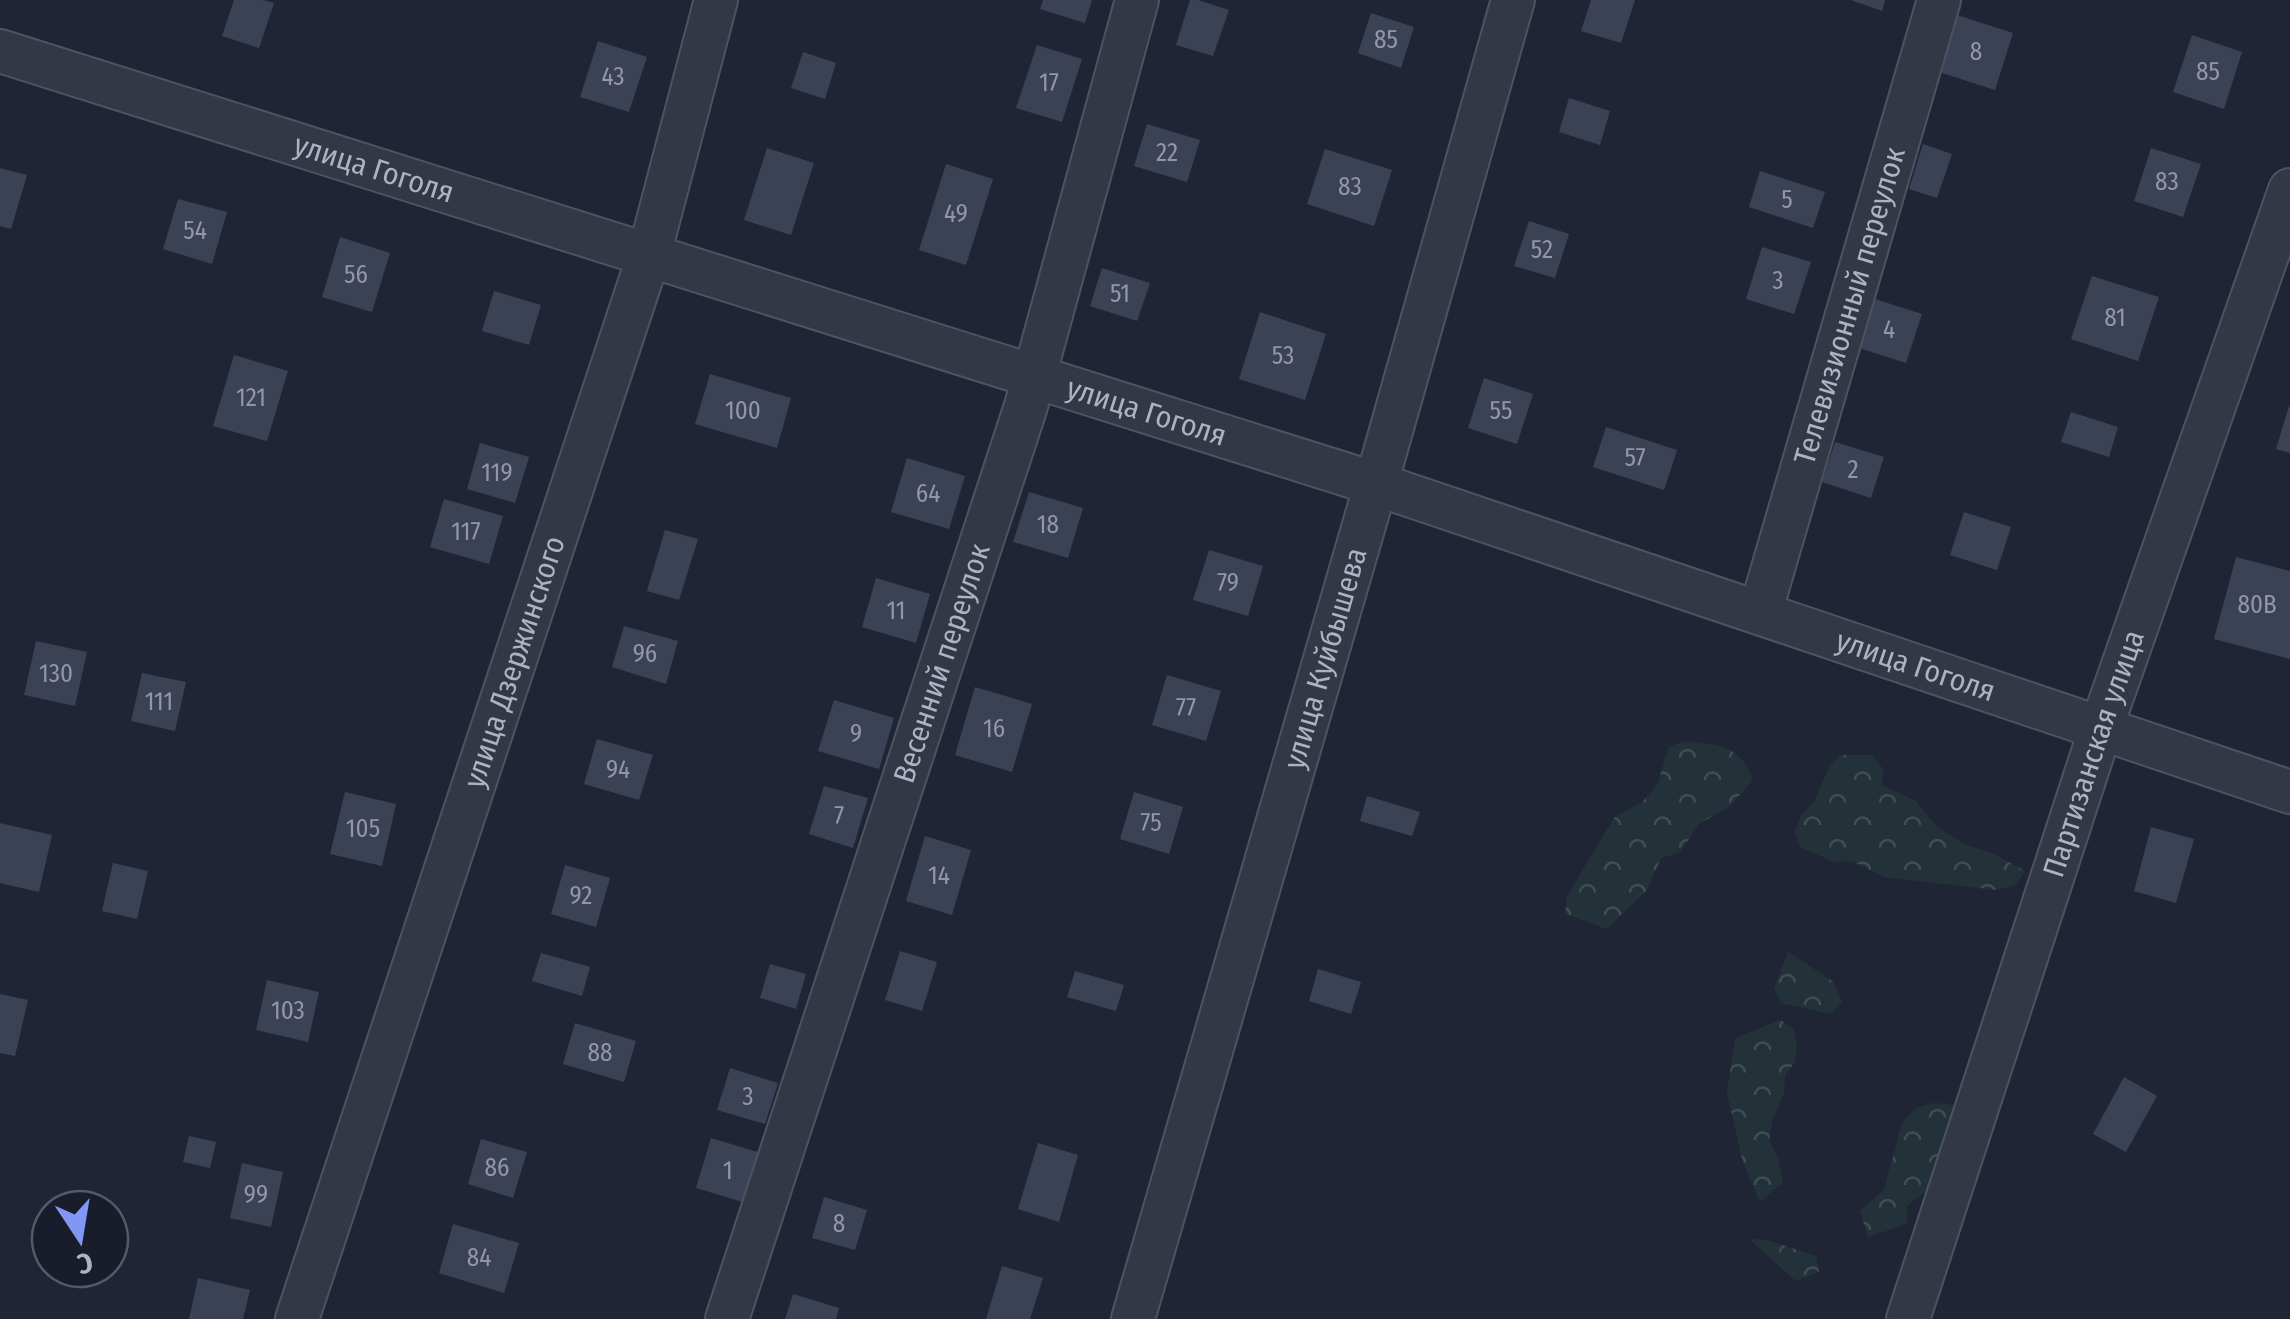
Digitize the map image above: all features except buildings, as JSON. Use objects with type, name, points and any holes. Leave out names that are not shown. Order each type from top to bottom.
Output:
[{"type":"street","name":"улица Дзержинского","points":[[297,1319],[649,255],[716,0]]},
{"type":"street","name":"Весенний переулок","points":[[727,1319],[1034,376],[1137,0]]},
{"type":"street","name":"улица Куйбышева","points":[[1132,1319],[1513,0]]},
{"type":"street","name":"Телевизионный переулок","points":[[1760,613],[1939,0]]},
{"type":"street","name":"улица Гоголя","points":[[0,51],[1376,484],[2290,792]]},
{"type":"street","name":"Партизанская улица","points":[[1908,1319],[2101,728],[2290,190]]},
{"type":"green space","points":[[1685,741],[1735,753],[1753,780],[1729,807],[1699,824],[1680,852],[1661,858],[1647,890],[1607,929],[1565,914],[1567,896],[1614,818],[1643,801],[1657,785],[1669,747]]},
{"type":"green space","points":[[1840,755],[1872,755],[1883,769],[1882,785],[1916,801],[1936,826],[1964,844],[2025,871],[2015,885],[1996,890],[1884,877],[1852,861],[1834,862],[1800,847],[1795,832],[1801,815],[1814,802],[1829,767]]},
{"type":"green space","points":[[1788,952],[1834,982],[1842,1002],[1831,1014],[1781,1003],[1774,988]]},
{"type":"green space","points":[[1781,1020],[1794,1030],[1797,1045],[1795,1062],[1785,1075],[1784,1092],[1769,1141],[1777,1155],[1783,1182],[1760,1202],[1743,1163],[1727,1093],[1735,1038]]},
{"type":"green space","points":[[1934,1103],[1955,1105],[1952,1139],[1933,1185],[1907,1206],[1907,1224],[1868,1237],[1860,1211],[1884,1190],[1902,1123],[1916,1108]]},
{"type":"green space","points":[[1749,1239],[1767,1240],[1816,1256],[1819,1272],[1796,1281]]}]
